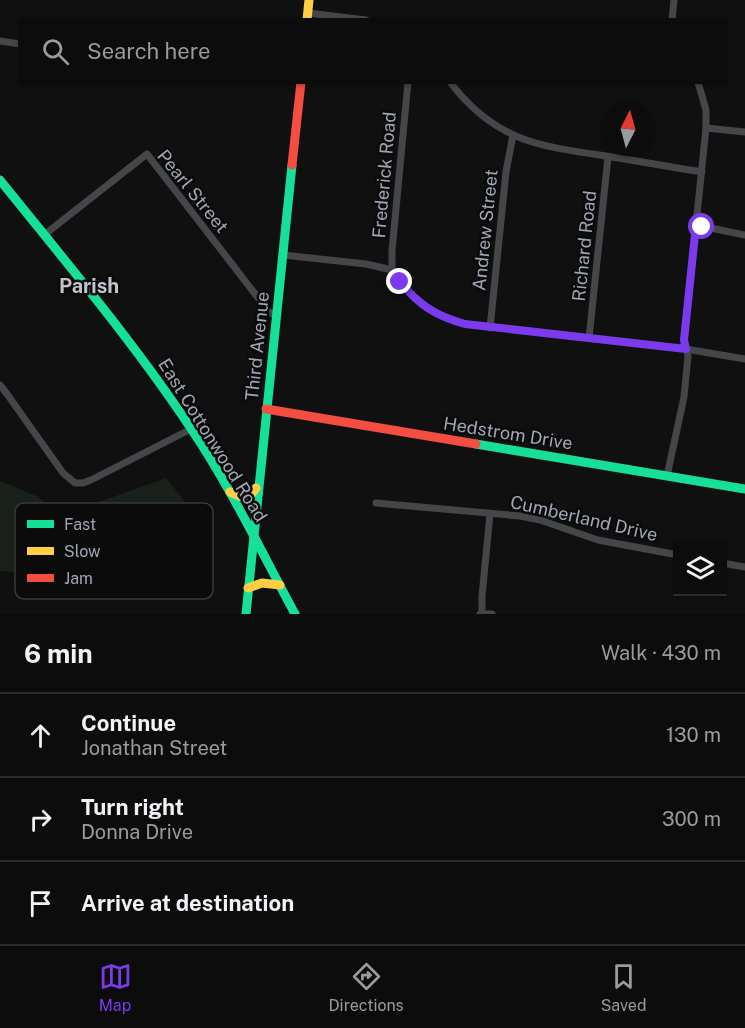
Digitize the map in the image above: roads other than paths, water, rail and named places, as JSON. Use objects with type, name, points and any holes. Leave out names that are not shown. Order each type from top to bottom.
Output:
[{"type":"street","points":[[309,0],[308,16],[337,18]]},
{"type":"street","points":[[672,18],[674,0]]},
{"type":"street","points":[[0,41],[18,44]]},
{"type":"street","name":"Third Avenue","points":[[246,614],[299,84]]},
{"type":"street","name":"Frederick Road","points":[[392,270],[408,84]]},
{"type":"street","points":[[451,84],[460,96],[493,124],[531,142],[558,149],[702,172]]},
{"type":"street","points":[[667,476],[684,397],[688,356],[684,340],[706,128],[706,110],[699,84]]},
{"type":"street","points":[[706,128],[745,132]]},
{"type":"street","name":"Andrew Street","points":[[490,328],[506,172],[513,135]]},
{"type":"street","name":"Pearl Street","points":[[44,235],[147,154],[269,312],[276,316]]},
{"type":"street","name":"Richard Road","points":[[589,338],[608,157]]},
{"type":"street","name":"East Cottonwood Road","points":[[0,180],[142,359],[191,429],[230,492],[295,614]]},
{"type":"street","points":[[696,225],[745,235]]},
{"type":"street","points":[[283,255],[366,264],[392,270],[410,294],[435,314],[465,324],[686,349],[745,359]]},
{"type":"street","points":[[0,385],[63,473],[75,483],[91,480],[191,429]]},
{"type":"street","name":"Hedstrom Drive","points":[[267,409],[745,489]]},
{"type":"street","points":[[230,492],[240,497],[249,497],[259,483]]},
{"type":"street","name":"Cumberland Drive","points":[[376,503],[520,516],[540,520],[598,540],[673,554]]},
{"type":"street","points":[[490,514],[481,614],[492,614]]},
{"type":"street","points":[[727,564],[745,567]]},
{"type":"street","points":[[248,588],[262,583],[279,585]]},
{"type":"district","name":"Parish","points":[[89,286]]}]
